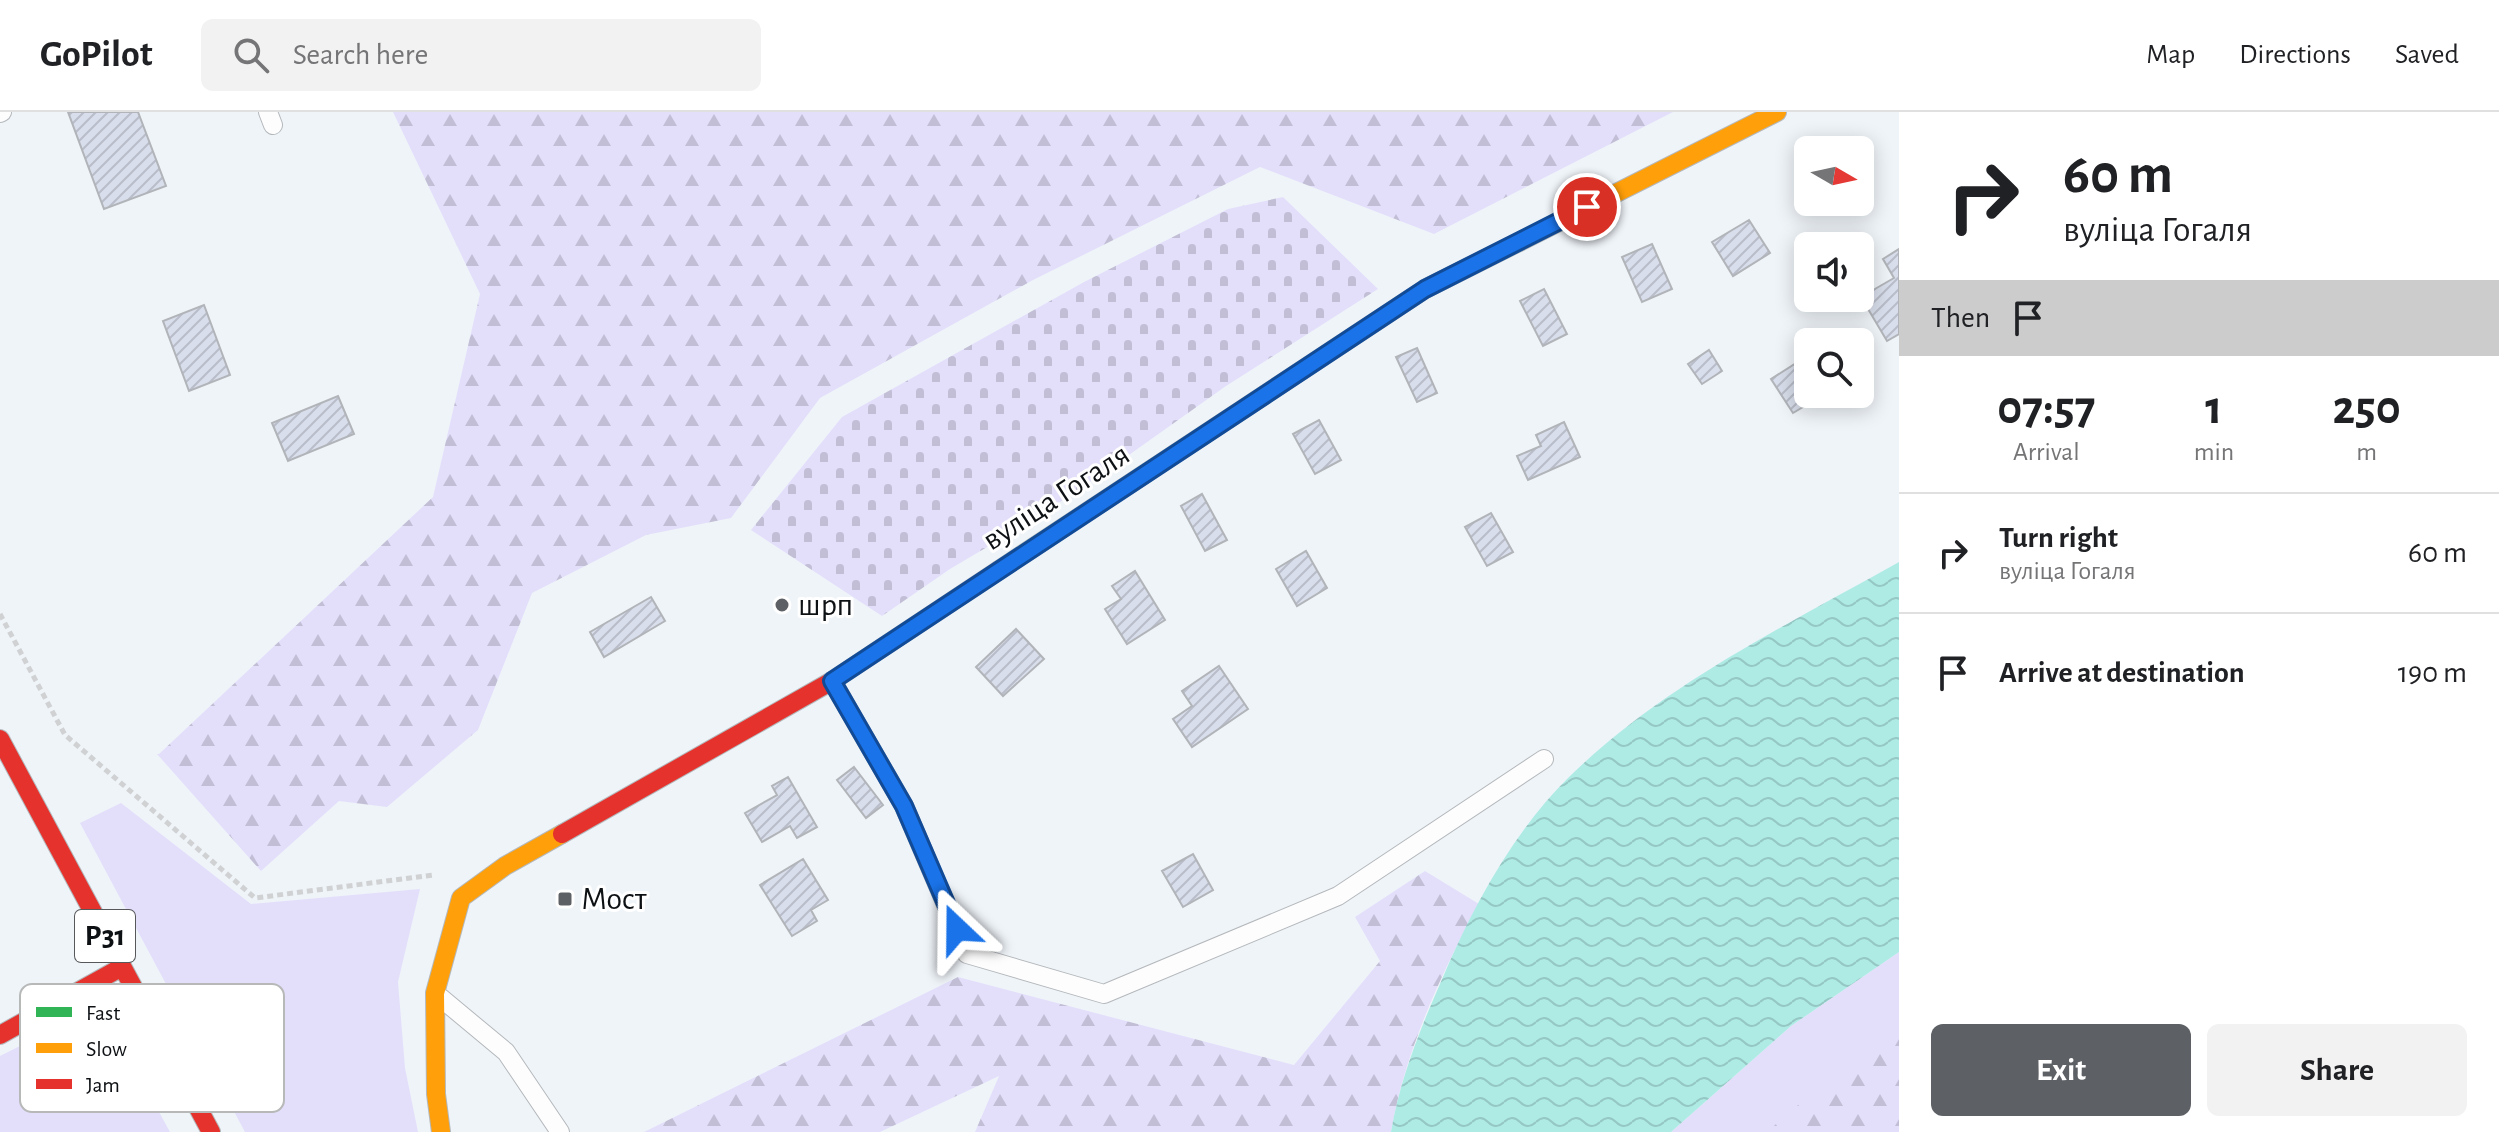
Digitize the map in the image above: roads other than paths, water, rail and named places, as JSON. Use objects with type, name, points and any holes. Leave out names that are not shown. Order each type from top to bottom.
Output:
[{"type":"street","name":"вуліца Гогаля","points":[[441,1132],[436,1094],[435,993],[461,898],[505,866],[832,681],[1425,289],[1777,112]]},
{"type":"street","name":"Р31","points":[[0,739],[131,984]]},
{"type":"street","points":[[92,984],[122,967]]},
{"type":"street","points":[[0,1035],[20,1024]]},
{"type":"street","name":"Р31","points":[[200,1112],[211,1132]]},
{"type":"lane","points":[[832,681],[904,806],[967,954],[1104,994],[1338,896],[1544,759]]},
{"type":"lane","points":[[435,993],[506,1052],[560,1132]]},
{"type":"water","points":[[1899,562],[1899,952],[1791,1026],[1671,1132],[1391,1132],[1412,1053],[1455,950],[1513,845],[1549,798],[1605,744],[1685,685]]},
{"type":"place","name":"шрп","points":[[782,605]]},
{"type":"place","name":"Мост","points":[[565,899]]}]
